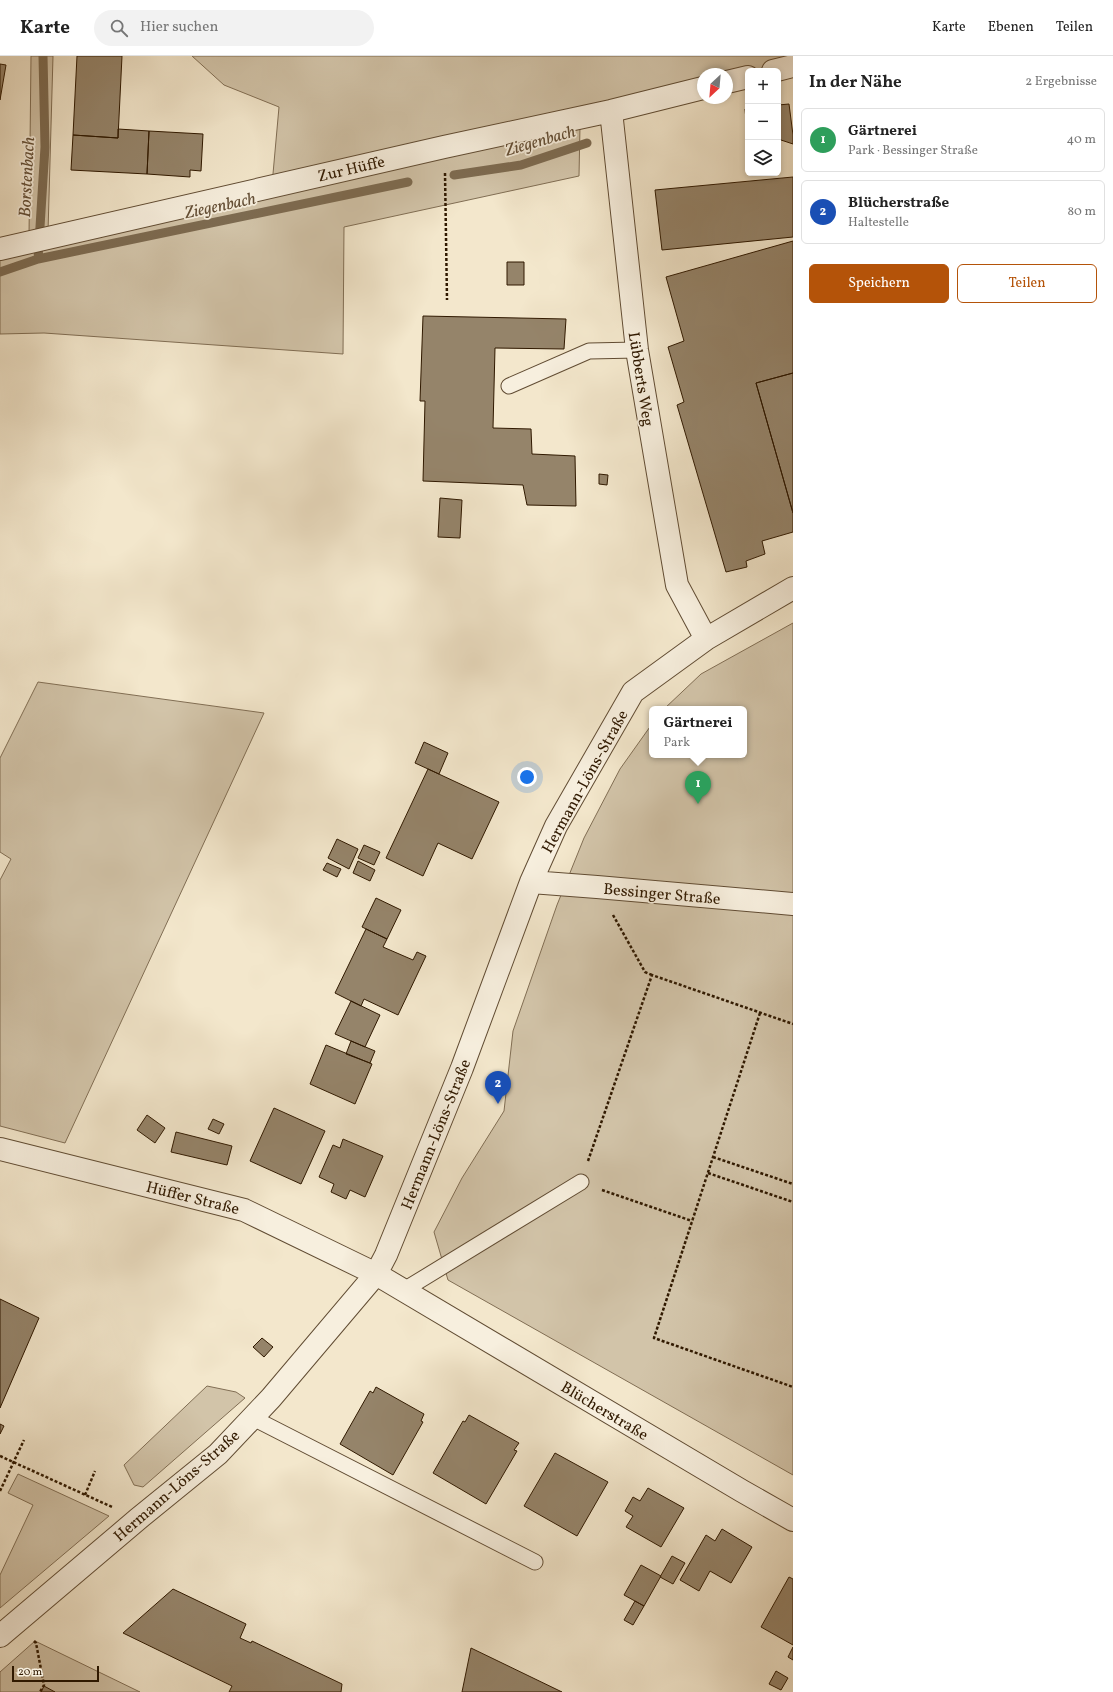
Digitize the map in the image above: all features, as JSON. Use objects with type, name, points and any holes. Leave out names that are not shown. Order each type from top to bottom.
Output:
[{"type":"street","points":[[781,69],[793,66]]},
{"type":"street","points":[[733,81],[745,78]]},
{"type":"street","name":"Zur Hüffe","points":[[0,249],[444,147],[612,111],[697,90]]},
{"type":"street","name":"Lübberts Weg","points":[[612,111],[637,350],[677,585],[706,639]]},
{"type":"street","name":"Hermann-Löns-Straße","points":[[6,1627],[218,1454],[253,1418],[376,1274],[386,1255],[462,1068],[531,882],[556,826],[634,692],[706,639],[793,588]]},
{"type":"street","name":"Bessinger Straße","points":[[531,882],[793,904]]},
{"type":"street","name":"Hüffer Straße","points":[[0,1149],[244,1210],[376,1274]]},
{"type":"street","name":"Blücherstraße","points":[[376,1274],[721,1479],[793,1520]]},
{"type":"lane","points":[[509,386],[589,351],[637,350]]},
{"type":"lane","points":[[404,1290],[581,1182]]},
{"type":"lane","points":[[253,1418],[535,1562]]},
{"type":"path","points":[[444,147],[447,300]]},
{"type":"path","points":[[597,887],[645,972],[793,1024]]},
{"type":"path","points":[[652,975],[581,1182],[692,1221]]},
{"type":"path","points":[[760,1013],[654,1338],[793,1387]]},
{"type":"path","points":[[713,1157],[793,1184]]},
{"type":"path","points":[[708,1173],[793,1202]]},
{"type":"path","points":[[0,1491],[24,1440]]},
{"type":"path","points":[[0,1456],[138,1519]]},
{"type":"path","points":[[85,1495],[95,1472]]},
{"type":"path","points":[[6,1627],[36,1643],[44,1685],[40,1692]]},
{"type":"shaded area","points":[[31,56],[53,56],[48,232],[29,236]]},
{"type":"shaded area","points":[[192,56],[793,56],[781,68],[745,68],[745,72],[733,73],[733,68],[697,68],[697,95],[580,126],[579,176],[344,227],[343,354],[44,333],[0,334],[0,260],[271,196],[279,107],[224,85]]},
{"type":"shaded area","points":[[793,623],[793,1475],[448,1280],[434,1232],[462,1178],[504,1111],[513,1031],[557,905],[584,838],[620,769],[649,728],[649,758],[747,758],[747,706],[667,706],[701,674]]},
{"type":"shaded area","points":[[38,682],[264,713],[65,1143],[0,1126],[0,880],[11,859],[0,852],[0,758]]},
{"type":"shaded area","points":[[207,1386],[236,1392],[245,1398],[143,1487],[134,1485],[124,1465]]},
{"type":"shaded area","points":[[18,1474],[109,1516],[0,1608],[0,1575],[33,1505],[8,1493]]},
{"type":"shaded area","points":[[35,1641],[140,1692],[0,1692],[0,1672]]},
{"type":"building","points":[[77,56],[122,56],[118,138],[73,135]]},
{"type":"building","points":[[0,64],[6,65],[0,100]]},
{"type":"building","points":[[789,104],[793,144],[781,140],[781,105]]},
{"type":"building","points":[[118,129],[149,131],[147,174],[71,170],[73,135],[118,138]]},
{"type":"building","points":[[149,131],[203,134],[201,171],[190,170],[190,177],[147,174]]},
{"type":"building","points":[[793,177],[793,237],[662,250],[655,190]]},
{"type":"building","points":[[793,241],[793,373],[756,383],[793,513],[793,532],[762,541],[765,554],[746,561],[747,567],[726,572],[677,405],[684,402],[668,347],[684,341],[666,277]]},
{"type":"building","points":[[507,262],[524,262],[524,285],[507,285]]},
{"type":"building","points":[[423,316],[566,319],[564,349],[495,348],[493,428],[531,429],[532,454],[575,456],[576,506],[527,505],[523,485],[423,481],[425,401],[420,401]]},
{"type":"building","points":[[793,373],[793,513],[756,383]]},
{"type":"building","points":[[599,474],[608,475],[607,485],[599,484]]},
{"type":"building","points":[[440,498],[462,500],[460,538],[438,537]]},
{"type":"building","points":[[424,742],[448,753],[439,774],[415,763]]},
{"type":"building","points":[[428,769],[499,802],[472,859],[438,843],[423,876],[386,858]]},
{"type":"building","points":[[337,839],[358,849],[349,869],[328,858]]},
{"type":"building","points":[[364,845],[380,852],[374,865],[358,858]]},
{"type":"building","points":[[358,861],[375,870],[370,881],[353,873]]},
{"type":"building","points":[[327,863],[341,869],[337,877],[323,870]]},
{"type":"building","points":[[376,898],[401,910],[387,939],[362,927]]},
{"type":"building","points":[[366,929],[387,939],[383,947],[413,960],[417,952],[426,956],[398,1015],[364,999],[361,1006],[335,993]]},
{"type":"building","points":[[351,1001],[380,1015],[365,1047],[335,1034]]},
{"type":"building","points":[[351,1041],[375,1051],[370,1063],[346,1054]]},
{"type":"building","points":[[326,1045],[372,1064],[355,1104],[310,1084]]},
{"type":"building","points":[[274,1108],[325,1131],[301,1184],[250,1161]]},
{"type":"building","points":[[147,1115],[165,1128],[155,1143],[137,1130]]},
{"type":"building","points":[[213,1119],[224,1124],[219,1134],[208,1129]]},
{"type":"building","points":[[176,1132],[232,1146],[227,1165],[171,1152]]},
{"type":"building","points":[[343,1139],[383,1156],[365,1197],[350,1190],[346,1199],[331,1192],[334,1184],[319,1177],[333,1145],[340,1148]]},
{"type":"building","points":[[0,1299],[39,1318],[0,1408]]},
{"type":"building","points":[[262,1338],[273,1347],[264,1357],[253,1347]]},
{"type":"building","points":[[376,1387],[424,1414],[421,1421],[423,1422],[393,1475],[340,1444],[370,1391],[373,1393]]},
{"type":"building","points":[[469,1415],[519,1443],[514,1450],[517,1451],[486,1504],[433,1473],[463,1421],[465,1422]]},
{"type":"building","points":[[0,1424],[4,1426],[0,1434]]},
{"type":"building","points":[[555,1453],[608,1482],[577,1536],[524,1506]]},
{"type":"building","points":[[648,1488],[684,1508],[661,1547],[626,1527],[633,1516],[625,1511],[633,1497],[640,1501]]},
{"type":"building","points":[[722,1529],[752,1547],[731,1583],[710,1571],[699,1591],[680,1580],[706,1535],[715,1541]]},
{"type":"building","points":[[672,1556],[685,1563],[673,1584],[660,1577]]},
{"type":"building","points":[[641,1565],[661,1576],[644,1606],[624,1595]]},
{"type":"building","points":[[789,1577],[793,1579],[793,1645],[761,1627]]},
{"type":"building","points":[[173,1589],[246,1624],[240,1638],[251,1643],[252,1641],[342,1684],[341,1692],[229,1692],[232,1686],[123,1633]]},
{"type":"building","points":[[635,1601],[644,1606],[633,1625],[624,1620]]},
{"type":"building","points":[[793,1647],[793,1660],[788,1657]]},
{"type":"building","points":[[471,1648],[562,1692],[462,1692]]},
{"type":"building","points":[[776,1671],[788,1678],[781,1690],[769,1684]]},
{"type":"building","points":[[44,1686],[55,1692],[41,1692]]},
{"type":"waterway","name":"Borstenbach","points":[[0,272],[38,259],[45,147],[43,56]]},
{"type":"waterway","name":"Ziegenbach","points":[[454,175],[521,165],[587,143]]},
{"type":"waterway","name":"Ziegenbach","points":[[38,259],[408,182]]},
{"type":"place","name":"Gärtnerei","points":[[698,804]]},
{"type":"place","name":"Blücherstraße","points":[[498,1104]]}]
